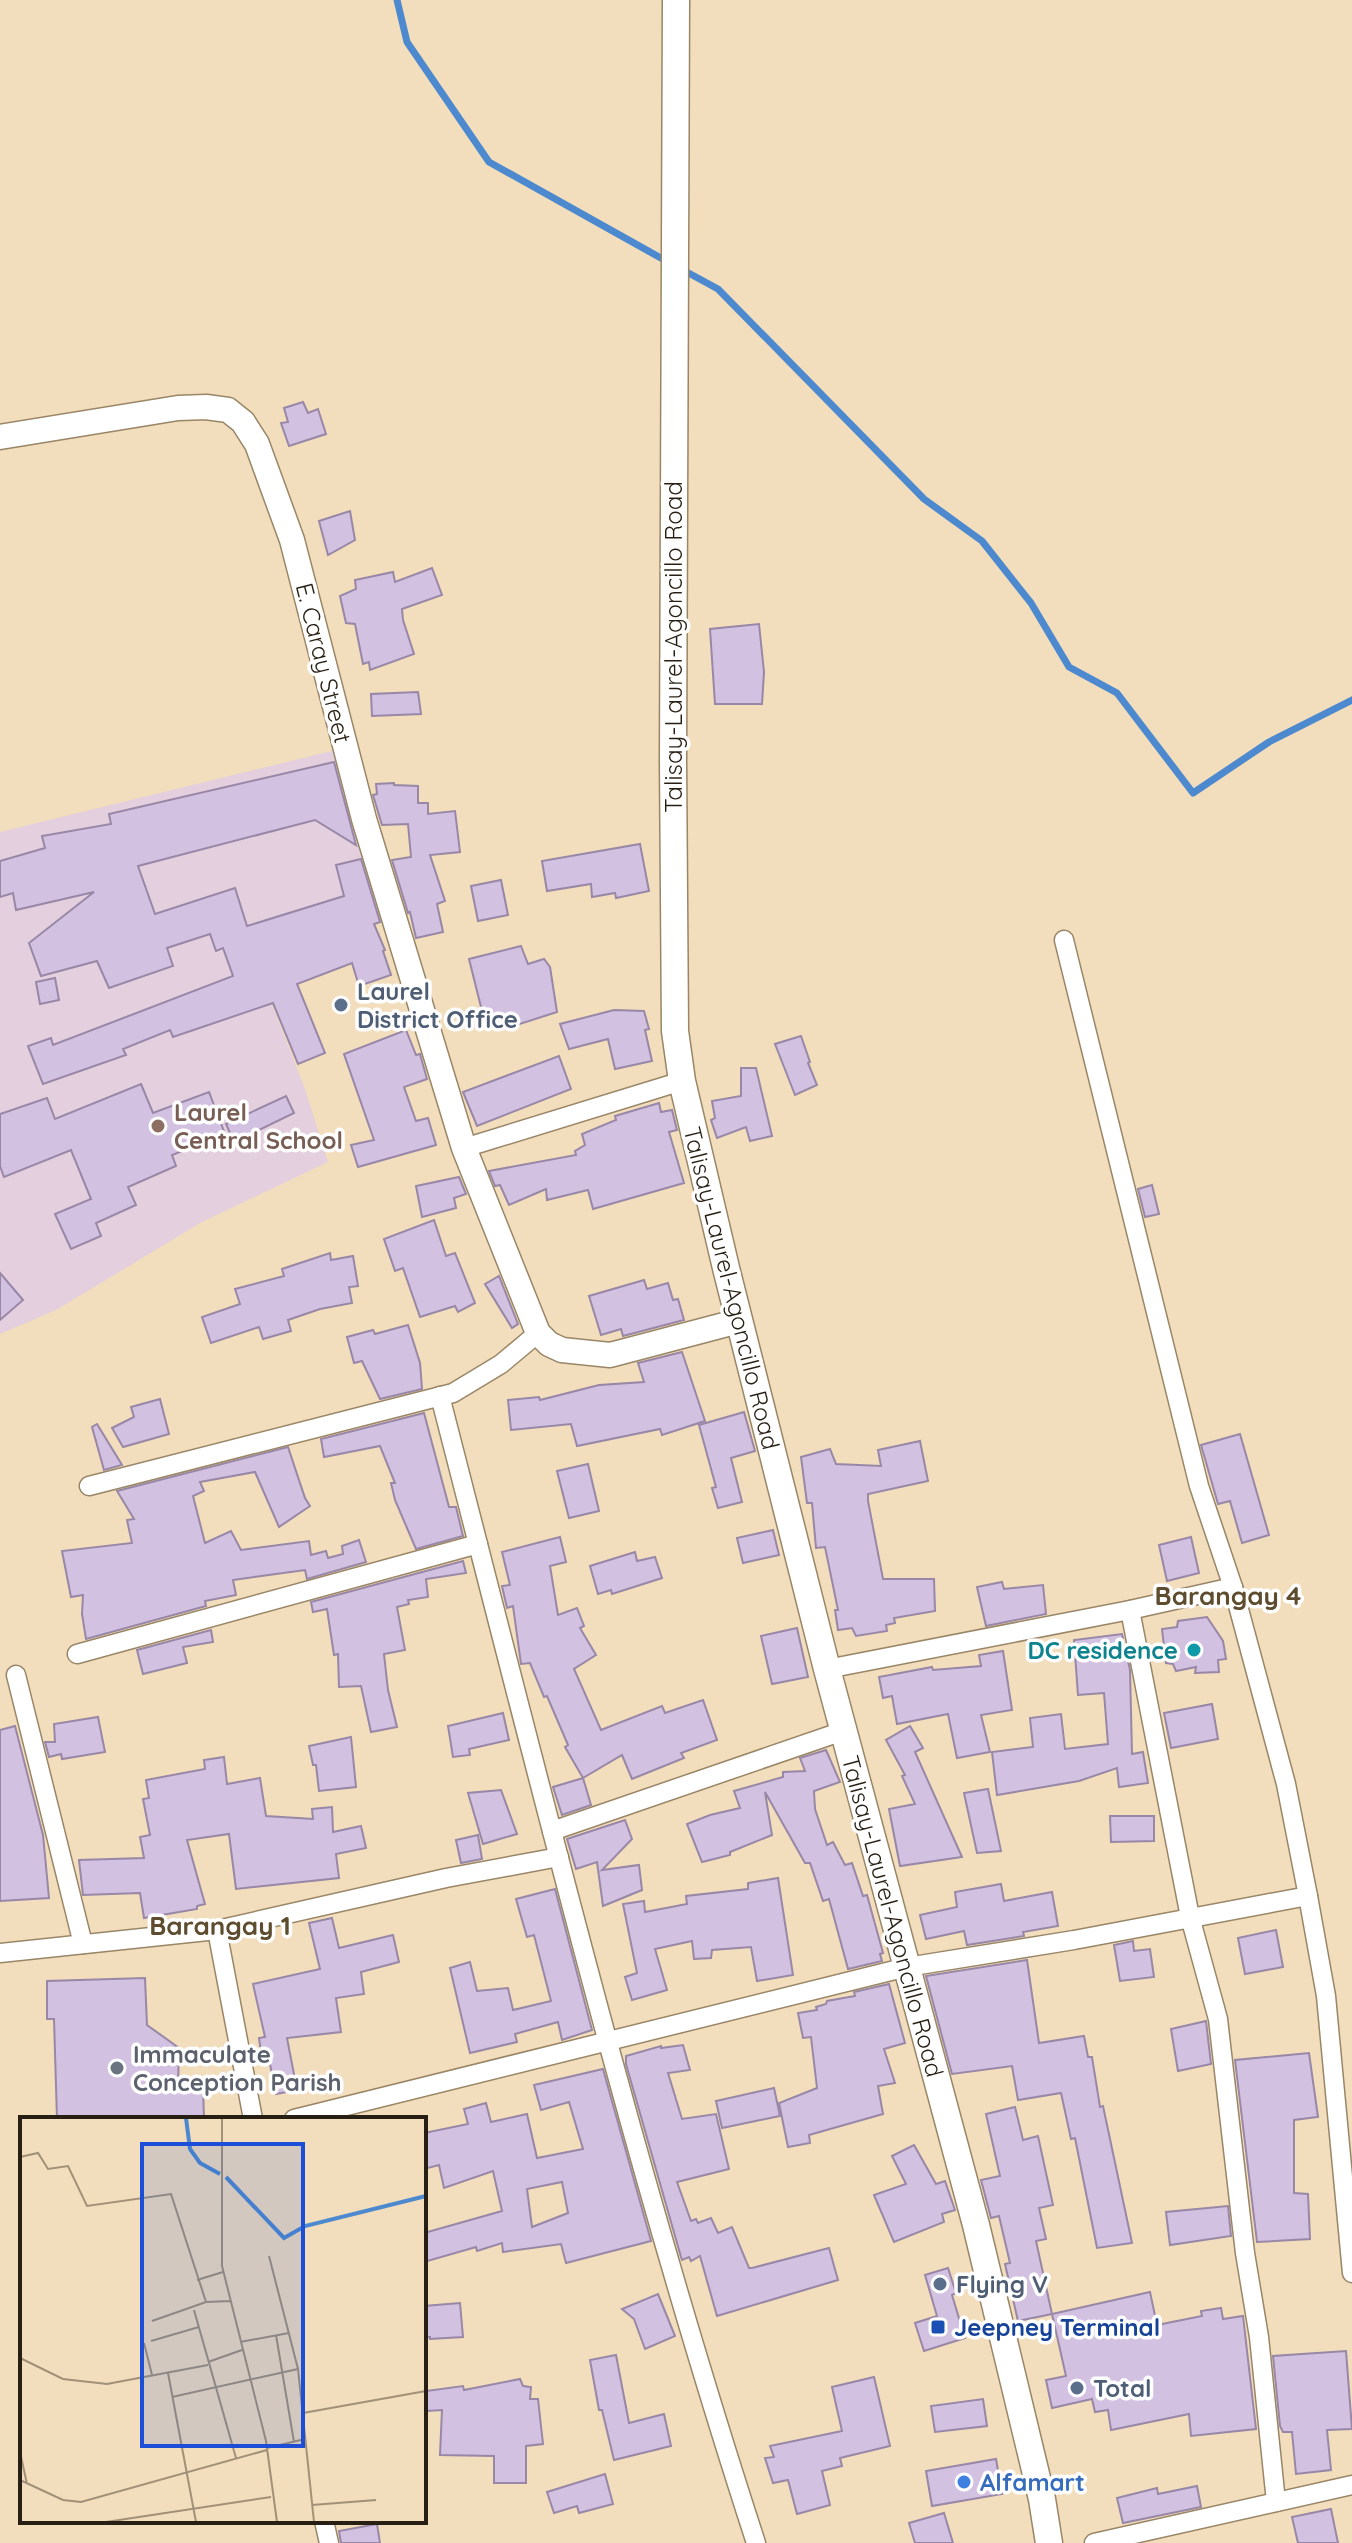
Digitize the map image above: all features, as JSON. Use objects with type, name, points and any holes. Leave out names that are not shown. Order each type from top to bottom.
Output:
[{"type":"main road","name":"Talisay-Laurel-Agoncillo Road","points":[[676,0],[675,1031],[682,1081],[827,1669],[980,2239],[1042,2499],[1049,2543]]},
{"type":"street","name":"E. Caray Street","points":[[0,437],[178,408],[206,407],[228,410],[243,422],[257,444],[292,540],[364,819],[464,1148],[538,1333]]},
{"type":"street","points":[[1064,940],[1199,1486],[1233,1587],[1286,1784],[1326,1996],[1352,2273]]},
{"type":"street","points":[[464,1148],[682,1081]]},
{"type":"street","points":[[89,1486],[453,1393],[501,1364],[538,1333],[549,1344],[562,1350],[610,1355],[739,1321]]},
{"type":"street","points":[[440,1396],[608,2040],[714,2414],[756,2543]]},
{"type":"street","points":[[77,1654],[478,1544]]},
{"type":"street","points":[[827,1669],[1233,1587]]},
{"type":"street","points":[[1130,1610],[1190,1917],[1218,2019],[1245,2253],[1259,2337],[1276,2502]]},
{"type":"street","points":[[16,1675],[83,1944]]},
{"type":"street","points":[[552,1831],[843,1731]]},
{"type":"street","points":[[0,1953],[217,1930],[446,1878],[559,1857]]},
{"type":"street","points":[[302,2117],[907,1967],[1074,1940],[1308,1896]]},
{"type":"street","points":[[217,1930],[253,2117]]},
{"type":"street","points":[[1094,2543],[1352,2485]]},
{"type":"street","points":[[324,2523],[329,2543]]},
{"type":"shaded area","points":[[336,750],[383,920],[257,966],[305,1089],[328,1162],[202,1222],[56,1310],[0,1334],[0,832]]},
{"type":"building","points":[[303,402],[308,413],[318,409],[326,434],[289,446],[281,423],[288,422],[284,408]]},
{"type":"building","points":[[350,511],[355,540],[328,555],[319,521]]},
{"type":"building","points":[[432,568],[442,595],[402,609],[414,654],[370,670],[369,662],[363,664],[355,624],[346,623],[340,596],[356,589],[355,580],[393,572],[395,582]]},
{"type":"building","points":[[759,624],[764,672],[762,704],[715,704],[710,629]]},
{"type":"building","points":[[418,692],[421,714],[372,716],[371,694]]},
{"type":"building","points":[[334,762],[356,845],[315,820],[138,866],[155,914],[235,888],[247,926],[344,896],[336,865],[361,859],[380,922],[374,924],[391,975],[359,986],[352,963],[297,984],[325,1053],[298,1064],[273,1003],[173,1037],[170,1030],[123,1049],[126,1055],[43,1084],[28,1046],[51,1038],[53,1045],[233,976],[223,948],[216,951],[210,934],[167,948],[173,966],[109,988],[97,961],[41,976],[29,943],[94,892],[16,910],[13,893],[0,897],[0,861],[45,848],[42,836],[111,824],[109,814]]},
{"type":"building","points":[[376,784],[418,786],[418,803],[428,803],[428,814],[455,811],[460,852],[430,855],[445,901],[437,904],[443,932],[416,938],[392,860],[411,857],[408,824],[382,825],[373,795],[377,794]]},
{"type":"building","points":[[640,844],[649,891],[616,898],[615,893],[592,897],[591,884],[547,891],[542,861]]},
{"type":"building","points":[[501,880],[508,915],[478,921],[471,886]]},
{"type":"building","points":[[521,946],[528,964],[544,959],[550,967],[557,1012],[507,1028],[498,1024],[491,1012],[482,1011],[469,959]]},
{"type":"building","points":[[55,978],[59,1000],[40,1004],[36,982]]},
{"type":"building","points":[[614,1010],[644,1011],[652,1061],[615,1069],[608,1039],[569,1049],[560,1024]]},
{"type":"building","points":[[406,1030],[416,1055],[420,1054],[427,1079],[404,1087],[416,1121],[428,1118],[436,1145],[358,1167],[351,1145],[374,1140],[344,1054]]},
{"type":"building","points":[[801,1036],[817,1085],[795,1095],[775,1044]]},
{"type":"building","points":[[559,1056],[571,1089],[477,1126],[463,1092]]},
{"type":"building","points":[[741,1068],[756,1068],[772,1136],[750,1141],[746,1127],[717,1138],[711,1120],[715,1118],[712,1101],[741,1096]]},
{"type":"building","points":[[141,1084],[153,1113],[209,1092],[225,1134],[172,1155],[176,1166],[128,1187],[136,1205],[96,1223],[101,1236],[71,1249],[55,1214],[91,1199],[71,1150],[4,1177],[0,1166],[0,1114],[47,1098],[55,1119]]},
{"type":"building","points":[[286,1096],[294,1113],[234,1142],[226,1124]]},
{"type":"building","points":[[659,1103],[661,1112],[672,1110],[677,1130],[669,1132],[684,1183],[593,1209],[588,1190],[547,1200],[546,1189],[509,1205],[500,1185],[495,1186],[489,1171],[576,1155],[575,1151],[585,1145],[582,1134],[616,1120],[615,1116]]},
{"type":"building","points":[[459,1177],[466,1194],[454,1198],[456,1208],[422,1217],[416,1186]]},
{"type":"building","points":[[1152,1185],[1159,1214],[1145,1217],[1138,1189]]},
{"type":"building","points":[[434,1220],[446,1256],[455,1253],[475,1303],[458,1312],[455,1306],[420,1317],[403,1268],[395,1271],[384,1239]]},
{"type":"building","points":[[330,1253],[331,1260],[353,1256],[358,1286],[349,1287],[352,1303],[320,1309],[288,1320],[291,1331],[263,1339],[259,1327],[211,1343],[202,1317],[240,1304],[235,1289],[284,1276],[282,1269]]},
{"type":"building","points":[[0,1273],[23,1300],[0,1320]]},
{"type":"building","points":[[499,1276],[518,1324],[512,1328],[485,1284]]},
{"type":"building","points":[[644,1280],[647,1289],[668,1283],[673,1300],[678,1299],[684,1320],[623,1336],[621,1329],[601,1335],[589,1296]]},
{"type":"building","points":[[408,1325],[420,1363],[422,1389],[380,1399],[362,1361],[354,1363],[347,1337],[373,1330],[375,1334]]},
{"type":"building","points":[[682,1352],[705,1421],[662,1435],[660,1429],[577,1446],[571,1424],[511,1430],[508,1400],[539,1397],[540,1400],[599,1385],[644,1382],[638,1363]]},
{"type":"building","points":[[160,1399],[169,1434],[123,1447],[112,1428],[134,1417],[131,1407]]},
{"type":"building","points":[[744,1412],[755,1451],[731,1458],[742,1502],[718,1508],[712,1488],[716,1487],[699,1425]]},
{"type":"building","points":[[424,1413],[449,1507],[456,1507],[463,1536],[416,1549],[395,1500],[391,1483],[395,1483],[380,1446],[324,1457],[321,1439]]},
{"type":"building","points":[[97,1424],[122,1465],[104,1470],[92,1427]]},
{"type":"building","points":[[1240,1434],[1269,1535],[1242,1543],[1230,1501],[1218,1504],[1201,1445]]},
{"type":"building","points":[[920,1441],[928,1481],[868,1494],[868,1501],[883,1579],[934,1579],[935,1611],[894,1618],[895,1623],[886,1625],[887,1631],[856,1636],[852,1628],[838,1630],[835,1610],[838,1610],[825,1547],[816,1548],[812,1503],[807,1503],[801,1457],[830,1449],[836,1464],[881,1466],[878,1450]]},
{"type":"building","points":[[288,1447],[310,1506],[279,1527],[255,1472],[200,1482],[204,1491],[193,1496],[205,1543],[231,1531],[241,1550],[309,1541],[311,1555],[326,1551],[328,1558],[343,1554],[342,1546],[359,1540],[366,1562],[307,1579],[305,1570],[233,1580],[236,1595],[205,1601],[206,1606],[86,1639],[83,1595],[71,1597],[62,1551],[132,1543],[127,1520],[134,1519],[117,1491]]},
{"type":"building","points":[[588,1464],[599,1511],[569,1518],[557,1471]]},
{"type":"building","points":[[773,1530],[779,1555],[743,1563],[737,1538]]},
{"type":"building","points":[[560,1537],[566,1562],[550,1566],[558,1615],[577,1608],[584,1626],[580,1628],[596,1655],[574,1669],[601,1730],[662,1706],[665,1713],[703,1700],[717,1740],[681,1753],[684,1758],[632,1779],[622,1755],[583,1778],[565,1747],[568,1745],[530,1663],[521,1664],[513,1606],[507,1608],[502,1586],[510,1585],[502,1552]]},
{"type":"building","points":[[1191,1537],[1199,1573],[1167,1581],[1159,1545]]},
{"type":"building","points":[[635,1552],[637,1561],[655,1557],[662,1578],[612,1594],[611,1590],[598,1594],[590,1566]]},
{"type":"building","points":[[463,1561],[466,1573],[426,1579],[428,1597],[408,1600],[409,1604],[397,1607],[405,1650],[384,1654],[397,1727],[371,1732],[361,1686],[339,1687],[338,1654],[334,1655],[327,1609],[313,1612],[311,1602]]},
{"type":"building","points":[[1002,1582],[1004,1589],[1043,1585],[1046,1614],[986,1626],[977,1587]]},
{"type":"building","name":"DC residence","points":[[1207,1617],[1223,1641],[1226,1659],[1218,1660],[1219,1672],[1195,1673],[1196,1667],[1176,1671],[1173,1664],[1166,1663],[1162,1629],[1177,1627],[1178,1621]]},
{"type":"building","points":[[797,1628],[808,1677],[772,1684],[761,1636]]},
{"type":"building","points":[[211,1630],[213,1642],[183,1647],[187,1663],[143,1674],[137,1650]]},
{"type":"building","points":[[1122,1634],[1130,1670],[1132,1754],[1143,1752],[1148,1783],[1119,1787],[1117,1768],[1079,1781],[997,1795],[992,1752],[1033,1747],[1030,1718],[1061,1714],[1065,1749],[1108,1744],[1104,1693],[1078,1695],[1074,1640]]},
{"type":"building","points":[[1003,1651],[1012,1710],[981,1715],[990,1752],[957,1758],[948,1714],[897,1724],[892,1696],[883,1698],[879,1677],[932,1667],[933,1670],[981,1666],[979,1655]]},
{"type":"building","points":[[1212,1704],[1218,1739],[1171,1748],[1164,1713]]},
{"type":"building","points":[[503,1713],[509,1740],[469,1749],[470,1755],[453,1757],[448,1726]]},
{"type":"building","points":[[98,1717],[105,1752],[62,1759],[61,1754],[49,1757],[45,1742],[55,1742],[54,1724]]},
{"type":"building","points":[[15,1726],[43,1835],[49,1898],[0,1901],[0,1730]]},
{"type":"building","points":[[910,1726],[923,1748],[915,1752],[962,1857],[900,1866],[889,1809],[915,1804],[902,1776],[905,1775],[886,1740]]},
{"type":"building","points":[[351,1737],[356,1787],[319,1791],[316,1765],[313,1765],[309,1746]]},
{"type":"building","points":[[826,1750],[840,1782],[814,1791],[815,1809],[827,1845],[833,1842],[845,1865],[852,1863],[863,1896],[867,1895],[883,1953],[880,1954],[882,1961],[848,1969],[829,1899],[823,1901],[810,1863],[805,1863],[765,1792],[772,1835],[730,1852],[730,1855],[702,1862],[687,1824],[740,1808],[734,1791],[783,1777],[783,1772],[805,1771],[800,1758]]},
{"type":"building","points":[[224,1757],[227,1784],[260,1778],[266,1816],[313,1819],[312,1809],[332,1807],[333,1832],[361,1826],[366,1848],[336,1854],[339,1878],[236,1889],[229,1834],[187,1840],[205,1904],[197,1906],[197,1909],[144,1918],[140,1893],[83,1895],[79,1860],[144,1858],[140,1837],[150,1835],[143,1799],[149,1798],[146,1780],[205,1769],[204,1760]]},
{"type":"building","points":[[583,1778],[591,1805],[562,1815],[553,1787]]},
{"type":"building","points":[[988,1789],[1001,1851],[977,1853],[964,1793]]},
{"type":"building","points":[[501,1790],[517,1834],[483,1844],[468,1793]]},
{"type":"building","points":[[1110,1816],[1154,1816],[1154,1841],[1111,1842]]},
{"type":"building","points":[[625,1820],[632,1839],[602,1870],[639,1865],[642,1890],[603,1906],[597,1862],[576,1869],[567,1839]]},
{"type":"building","points":[[478,1835],[482,1859],[461,1863],[456,1840]]},
{"type":"building","points":[[778,1878],[793,1975],[757,1981],[751,1947],[712,1950],[711,1958],[694,1959],[692,1941],[655,1949],[667,1990],[632,2000],[625,1977],[637,1973],[623,1904],[644,1901],[645,1912],[687,1904],[686,1896],[748,1889],[748,1883]]},
{"type":"building","points":[[1001,1884],[1004,1901],[1052,1892],[1058,1926],[1023,1932],[1024,1936],[967,1945],[964,1931],[926,1939],[920,1915],[957,1907],[955,1892]]},
{"type":"building","points":[[555,1889],[592,2030],[562,2040],[558,2022],[515,2034],[517,2042],[470,2053],[450,1968],[470,1962],[477,1991],[508,1988],[513,2010],[551,2001],[534,1935],[527,1937],[516,1899]]},
{"type":"building","points":[[332,1918],[339,1948],[393,1935],[399,1962],[361,1972],[364,1994],[336,1998],[341,2032],[287,2038],[297,2090],[276,2094],[269,2059],[262,2060],[259,2038],[265,2037],[253,1984],[320,1969],[309,1923]]},
{"type":"building","points":[[1276,1930],[1283,1967],[1245,1974],[1238,1938]]},
{"type":"building","points":[[1133,1941],[1134,1951],[1150,1949],[1154,1977],[1120,1981],[1114,1945]]},
{"type":"building","points":[[1027,1960],[1039,2043],[1084,2036],[1088,2057],[1092,2057],[1100,2107],[1103,2106],[1132,2243],[1097,2248],[1075,2138],[1071,2139],[1061,2093],[1018,2100],[1012,2066],[952,2074],[926,1976]]},
{"type":"building","name":"Immaculate Conception Parish","points":[[145,1978],[147,2025],[179,2048],[178,2088],[203,2087],[204,2117],[57,2117],[54,2019],[47,2019],[47,1981]]},
{"type":"building","points":[[889,1984],[905,2043],[884,2049],[895,2083],[878,2086],[883,2114],[809,2135],[810,2143],[788,2147],[779,2103],[817,2088],[811,2037],[803,2038],[798,2013],[817,2010],[816,2007],[827,2001],[855,1996],[854,1992]]},
{"type":"building","points":[[1206,2021],[1211,2064],[1178,2071],[1171,2029]]},
{"type":"building","points":[[683,2045],[690,2070],[668,2073],[682,2119],[716,2114],[729,2169],[677,2182],[691,2221],[696,2219],[698,2223],[711,2218],[718,2233],[732,2227],[749,2268],[829,2248],[838,2280],[717,2316],[700,2256],[691,2261],[689,2257],[682,2260],[626,2064],[626,2056],[661,2046]]},
{"type":"building","points":[[1309,2053],[1318,2117],[1294,2120],[1294,2193],[1308,2194],[1310,2239],[1257,2242],[1235,2060]]},
{"type":"building","points":[[603,2069],[651,2241],[566,2263],[561,2244],[503,2252],[502,2243],[426,2261],[426,2232],[502,2211],[493,2171],[444,2188],[439,2165],[426,2168],[426,2133],[468,2124],[464,2109],[486,2103],[491,2122],[527,2114],[537,2158],[583,2149],[569,2102],[541,2110],[534,2085]],"holes":[[[562,2182],[568,2213],[532,2227],[527,2189]]]},
{"type":"building","points":[[774,2088],[780,2116],[722,2128],[716,2101]]},
{"type":"building","points":[[1015,2107],[1023,2140],[1038,2136],[1053,2205],[1039,2208],[1046,2239],[1036,2241],[1052,2314],[1018,2321],[1005,2264],[1010,2263],[999,2216],[991,2218],[981,2180],[1000,2176],[986,2114]]},
{"type":"building","points":[[914,2145],[936,2184],[945,2181],[955,2210],[942,2214],[944,2222],[894,2242],[874,2195],[906,2184],[892,2156]]},
{"type":"building","points":[[1228,2206],[1231,2236],[1170,2245],[1166,2212]]},
{"type":"building","points":[[948,2268],[956,2293],[952,2295],[965,2338],[924,2351],[915,2323],[937,2316],[925,2275]]},
{"type":"building","points":[[1150,2292],[1157,2325],[1202,2316],[1201,2311],[1221,2308],[1223,2319],[1243,2316],[1256,2429],[1191,2436],[1189,2414],[1111,2430],[1108,2410],[1095,2412],[1092,2399],[1052,2408],[1046,2380],[1066,2376],[1052,2314]]},
{"type":"building","points":[[658,2294],[675,2336],[645,2349],[634,2319],[622,2309]]},
{"type":"building","points":[[460,2303],[463,2337],[426,2337],[426,2306]]},
{"type":"building","points":[[1346,2351],[1352,2429],[1327,2430],[1331,2470],[1296,2474],[1292,2432],[1283,2432],[1280,2426],[1273,2356]]},
{"type":"building","points":[[616,2355],[629,2423],[664,2414],[671,2446],[614,2460],[602,2410],[599,2410],[590,2360]]},
{"type":"building","points":[[874,2377],[890,2446],[840,2458],[842,2466],[822,2471],[830,2505],[797,2514],[788,2480],[773,2483],[765,2458],[774,2457],[770,2446],[842,2431],[832,2387]]},
{"type":"building","points":[[520,2379],[523,2386],[531,2387],[530,2399],[538,2399],[543,2444],[526,2446],[526,2483],[494,2483],[494,2456],[440,2455],[442,2410],[427,2411],[426,2391],[463,2386],[464,2390]]},
{"type":"building","points":[[983,2399],[987,2426],[935,2432],[931,2406]]},
{"type":"building","name":"Alfamart","points":[[996,2459],[1002,2494],[932,2506],[926,2471]]},
{"type":"building","points":[[605,2474],[613,2504],[579,2513],[577,2506],[554,2513],[547,2492]]},
{"type":"building","points":[[1197,2486],[1201,2507],[1123,2523],[1117,2498],[1157,2488],[1158,2494]]},
{"type":"building","points":[[1331,2509],[1338,2543],[1298,2543],[1292,2517]]},
{"type":"building","points":[[944,2513],[953,2543],[915,2543],[909,2523]]},
{"type":"building","points":[[377,2524],[380,2543],[341,2543],[339,2531]]},
{"type":"waterway","points":[[397,0],[407,42],[489,162],[668,262]]},
{"type":"waterway","points":[[683,270],[718,289],[924,499],[982,541],[1031,603],[1069,667],[1117,693],[1193,793],[1269,742],[1352,700]]},
{"type":"place","name":"Laurel District Office","points":[[341,1005]]},
{"type":"place","name":"Laurel Central School","points":[[158,1126]]},
{"type":"place","name":"DC residence","points":[[1194,1650]]},
{"type":"place","name":"Immaculate Conception Parish","points":[[117,2068]]},
{"type":"place","name":"Flying V","points":[[940,2284]]},
{"type":"place","name":"Jeepney Terminal","points":[[938,2327]]},
{"type":"place","name":"Total","points":[[1077,2388]]},
{"type":"place","name":"Alfamart","points":[[964,2482]]},
{"type":"district","name":"Barangay 4","points":[[1228,1595]]},
{"type":"district","name":"Barangay 1","points":[[220,1925]]}]
